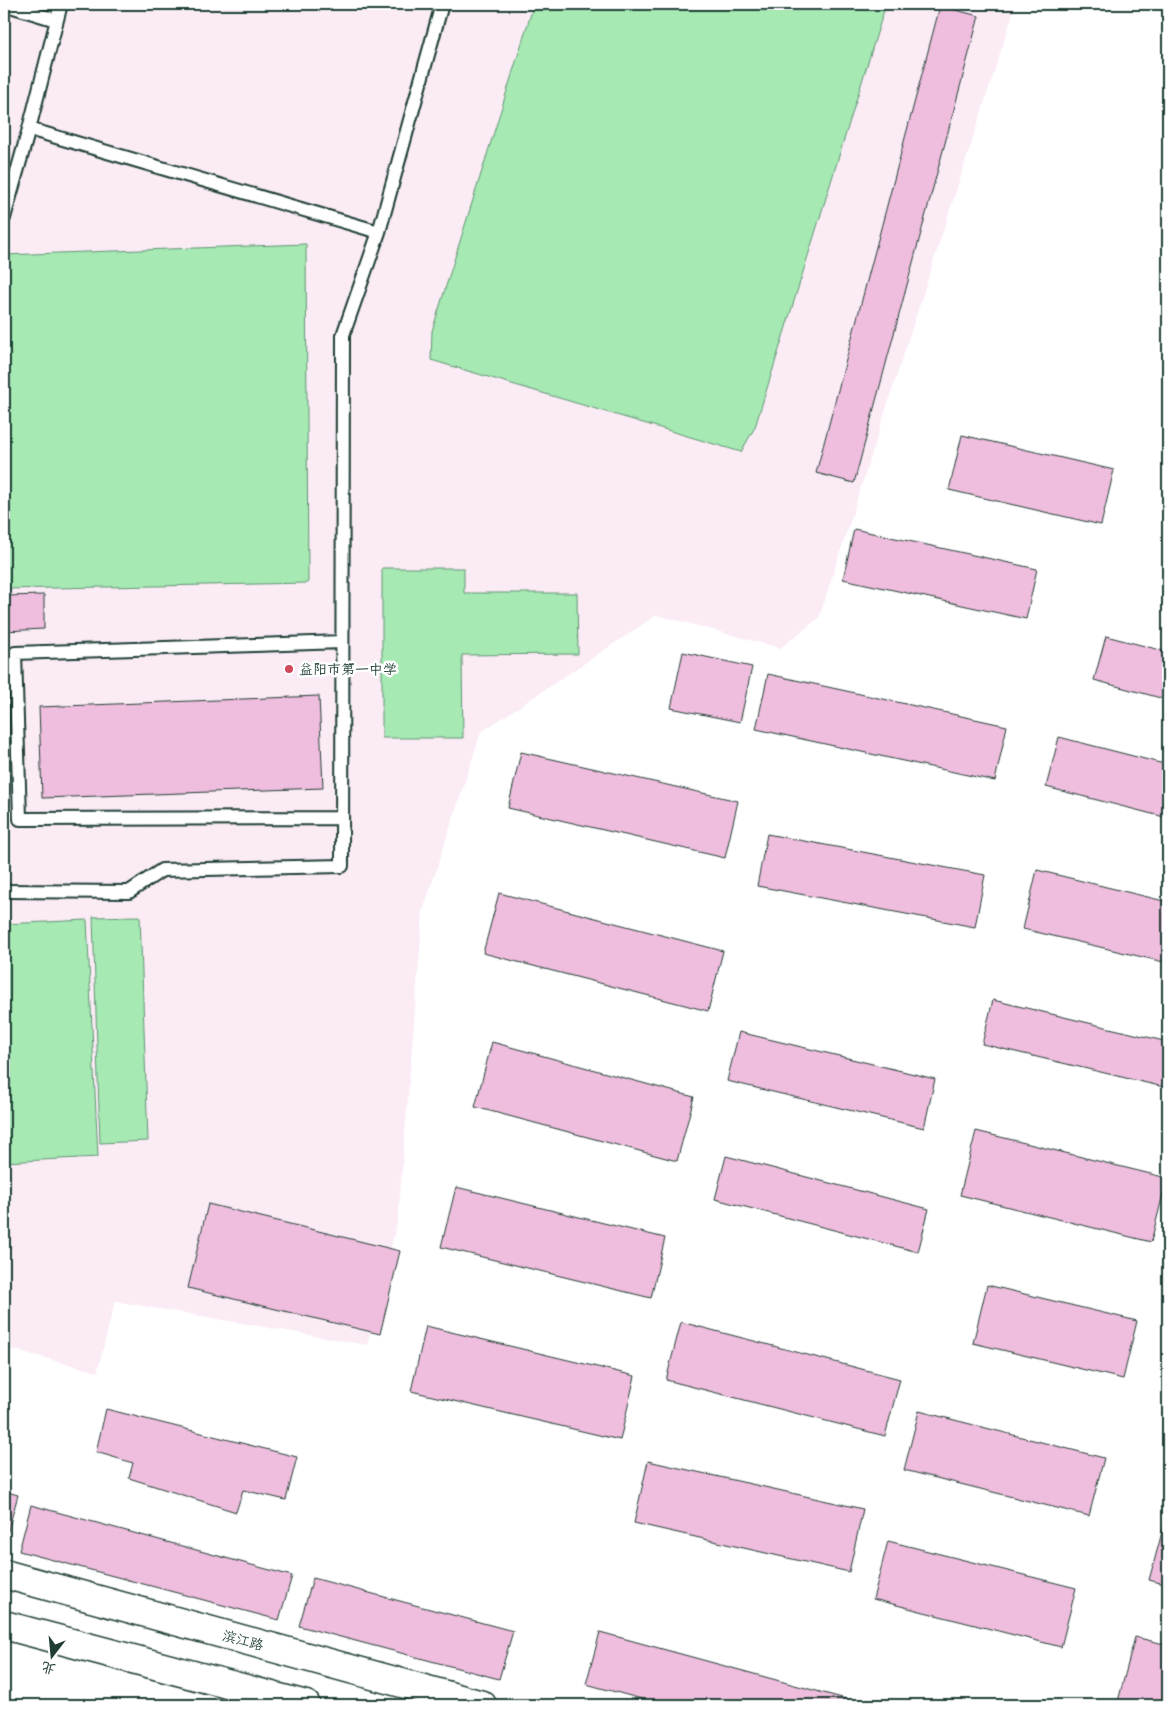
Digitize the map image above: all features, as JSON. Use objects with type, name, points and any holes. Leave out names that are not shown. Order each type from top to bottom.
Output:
[{"type":"main road","name":"滨江路","points":[[4,1574],[482,1705]]},
{"type":"main road","points":[[4,1625],[306,1705]]},
{"type":"lane","points":[[4,4],[56,20]]},
{"type":"lane","points":[[4,218],[61,4]]},
{"type":"lane","points":[[4,891],[129,892],[162,870],[342,866],[343,335],[379,232],[442,4]]},
{"type":"lane","points":[[28,129],[379,232]]},
{"type":"lane","points":[[342,642],[15,653],[20,819],[342,818]]},
{"type":"shaded area","name":"益阳市第一中学","points":[[7,4],[1016,4],[819,618],[780,648],[657,615],[481,732],[423,911],[398,1219],[367,1345],[115,1301],[97,1372],[4,1347],[4,14]]},
{"type":"green space","points":[[534,4],[886,4],[755,427],[741,452],[431,360],[432,331]]},
{"type":"green space","points":[[306,244],[308,583],[4,589],[4,255]]},
{"type":"green space","points":[[382,568],[464,568],[464,593],[577,593],[578,654],[462,655],[463,738],[382,738]]},
{"type":"green space","points":[[140,916],[148,1141],[100,1143],[93,917]]},
{"type":"green space","points":[[87,920],[98,1157],[4,1162],[4,924]]},
{"type":"building","points":[[940,6],[979,16],[854,483],[816,473]]},
{"type":"building","points":[[962,435],[1114,470],[1101,525],[949,490]]},
{"type":"building","points":[[854,529],[1037,569],[1026,619],[843,579]]},
{"type":"building","points":[[44,595],[44,629],[4,631],[4,596]]},
{"type":"building","points":[[1106,636],[1168,652],[1168,700],[1094,680]]},
{"type":"building","points":[[683,652],[752,667],[740,722],[671,708]]},
{"type":"building","points":[[768,674],[1007,726],[995,781],[756,729]]},
{"type":"building","points":[[319,696],[323,788],[42,798],[39,707]]},
{"type":"building","points":[[1059,737],[1168,765],[1168,818],[1046,787]]},
{"type":"building","points":[[521,752],[738,801],[725,858],[508,808]]},
{"type":"building","points":[[767,834],[985,875],[975,927],[757,886]]},
{"type":"building","points":[[1037,870],[1168,902],[1168,963],[1023,929]]},
{"type":"building","points":[[499,893],[723,951],[708,1011],[483,953]]},
{"type":"building","points":[[993,1000],[1168,1042],[1168,1088],[982,1044]]},
{"type":"building","points":[[739,1032],[935,1079],[924,1128],[727,1081]]},
{"type":"building","points":[[492,1042],[694,1097],[677,1161],[475,1107]]},
{"type":"building","points":[[976,1131],[1167,1178],[1151,1242],[960,1195]]},
{"type":"building","points":[[726,1156],[929,1209],[918,1252],[715,1199]]},
{"type":"building","points":[[456,1187],[665,1238],[651,1298],[441,1247]]},
{"type":"building","points":[[208,1204],[400,1251],[380,1334],[188,1288]]},
{"type":"building","points":[[987,1285],[1137,1321],[1123,1379],[973,1343]]},
{"type":"building","points":[[681,1322],[900,1379],[885,1436],[666,1380]]},
{"type":"building","points":[[426,1326],[635,1376],[620,1440],[411,1391]]},
{"type":"building","points":[[106,1409],[297,1457],[286,1500],[243,1490],[236,1512],[129,1478],[133,1463],[96,1452]]},
{"type":"building","points":[[919,1411],[1104,1458],[1089,1516],[904,1470]]},
{"type":"building","points":[[648,1461],[863,1509],[849,1572],[634,1523]]},
{"type":"building","points":[[4,1491],[18,1495],[4,1545]]},
{"type":"building","points":[[31,1505],[292,1576],[279,1620],[19,1551]]},
{"type":"building","points":[[1168,1514],[1168,1585],[1149,1580]]},
{"type":"building","points":[[888,1541],[1076,1588],[1061,1647],[873,1599]]},
{"type":"building","points":[[313,1578],[513,1631],[499,1679],[299,1626]]},
{"type":"building","points":[[600,1632],[868,1705],[664,1705],[586,1684]]},
{"type":"building","points":[[1135,1637],[1168,1645],[1168,1705],[1117,1705]]},
{"type":"place","name":"益阳市第一中学","points":[[289,669]]}]
